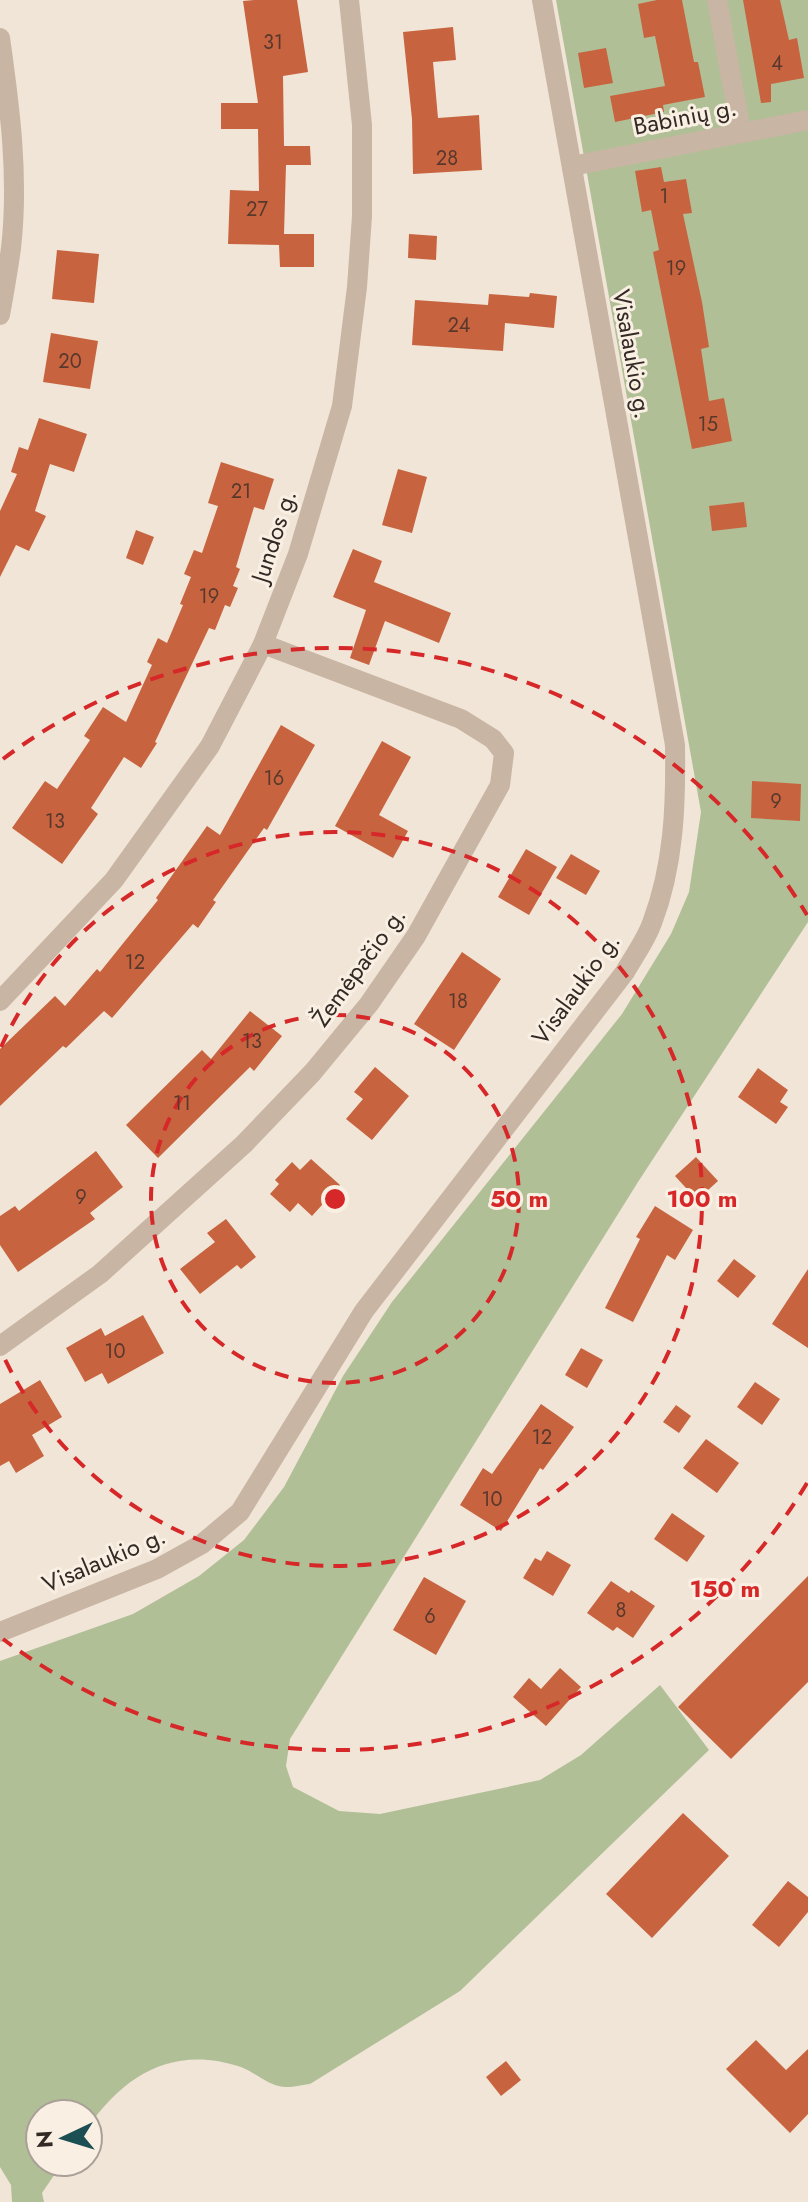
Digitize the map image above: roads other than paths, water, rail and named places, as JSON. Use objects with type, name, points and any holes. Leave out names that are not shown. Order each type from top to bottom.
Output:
[{"type":"street","name":"Jundos g.","points":[[0,1001],[114,880],[210,746],[263,644],[298,554],[342,406],[357,287],[362,216],[362,125],[349,0]]},
{"type":"street","name":"Visalaukio g.","points":[[0,1632],[157,1569],[202,1544],[240,1512],[364,1311],[625,972],[652,925],[669,866],[676,807],[675,745],[542,0]]},
{"type":"street","points":[[717,0],[741,132]]},
{"type":"street","points":[[0,38],[10,107],[14,182],[11,247],[0,315]]},
{"type":"street","name":"Babinių g.","points":[[572,166],[808,120]]},
{"type":"street","name":"Žemėpačio g.","points":[[0,1346],[111,1264],[244,1144],[313,1072],[369,1004],[416,936],[500,785],[504,753],[493,739],[461,719],[263,644]]}]
